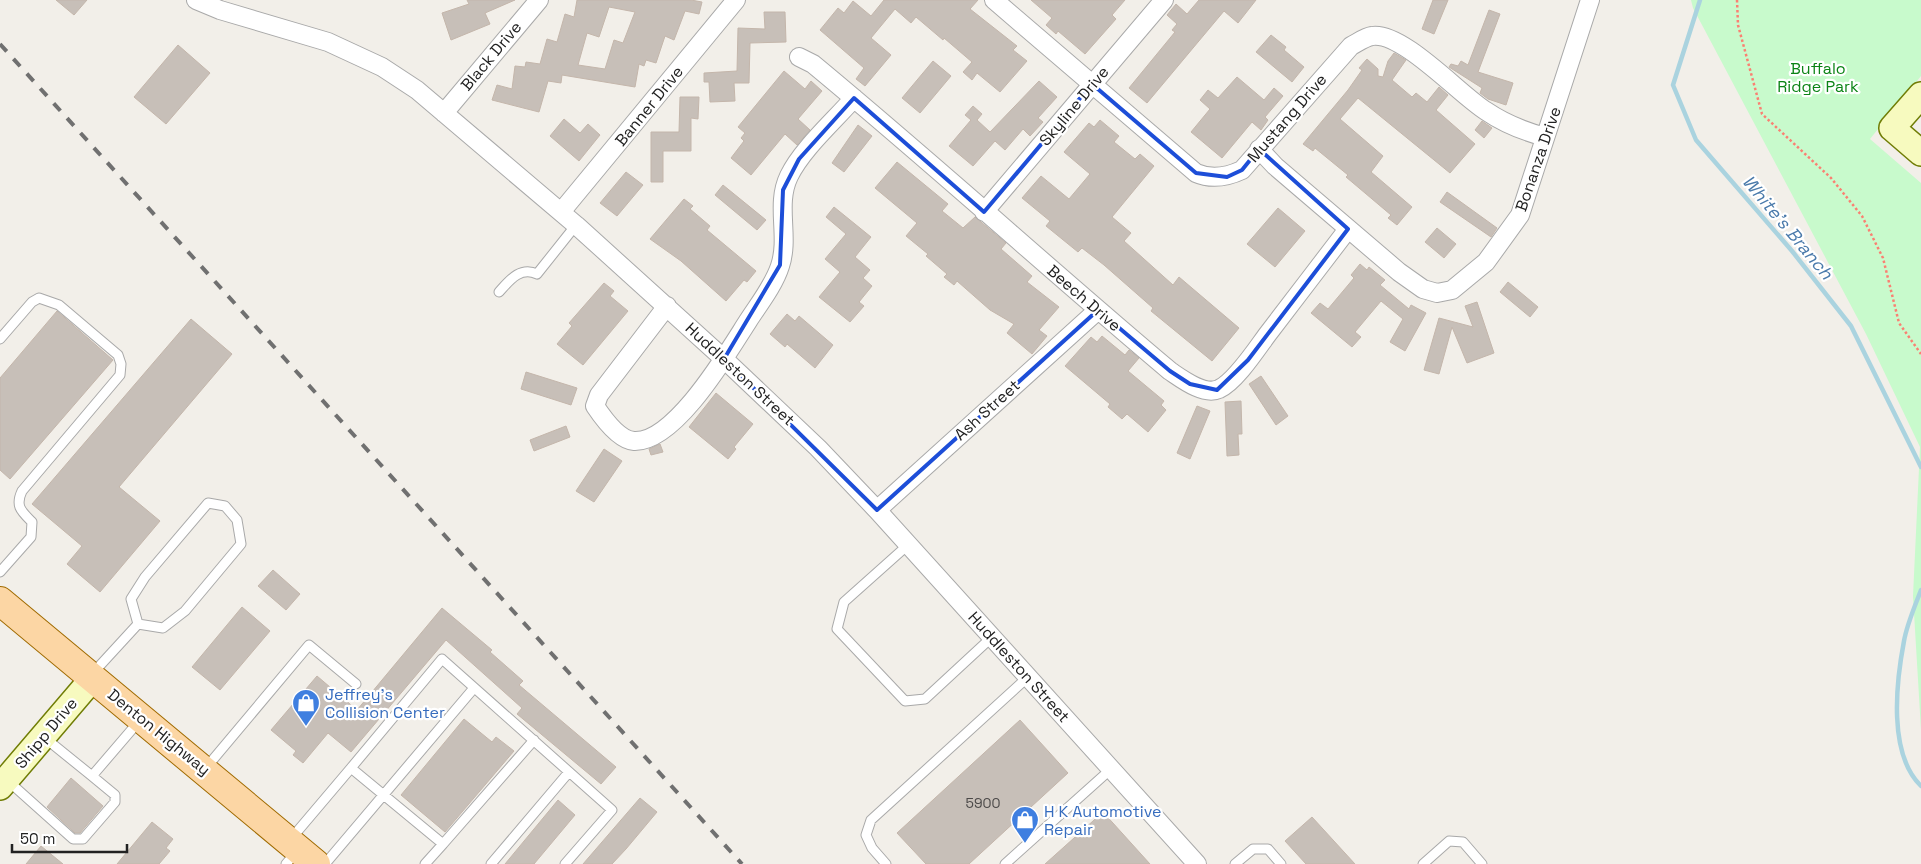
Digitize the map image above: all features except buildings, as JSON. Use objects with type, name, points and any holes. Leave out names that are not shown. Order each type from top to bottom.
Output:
[{"type":"main road","name":"Denton Highway","points":[[1,603],[205,769],[298,854]]},
{"type":"street","name":"Huddleston Street","points":[[196,0],[220,10],[328,42],[356,53],[396,76],[444,113],[562,212],[667,306],[818,448],[908,544],[1111,769],[1192,862]]},
{"type":"street","name":"Black Drive","points":[[444,113],[539,0]]},
{"type":"street","name":"Banner Drive","points":[[562,212],[736,0]]},
{"type":"street","name":"Mustang Drive","points":[[994,0],[1196,173],[1206,177],[1227,177],[1242,170],[1351,46],[1372,36],[1388,38],[1414,53],[1484,110],[1500,120],[1516,129],[1546,137]]},
{"type":"street","name":"Skyline Drive","points":[[984,212],[1164,0]]},
{"type":"street","name":"Bonanza Drive","points":[[1259,149],[1275,166],[1348,229],[1423,289],[1437,293],[1452,290],[1486,262],[1520,215],[1590,0]]},
{"type":"street","name":"Beech Drive","points":[[799,58],[813,64],[854,98],[1170,371],[1190,384],[1208,390],[1217,390],[1248,360],[1348,229]]},
{"type":"street","points":[[1921,95],[1892,128],[1921,153]]},
{"type":"street","points":[[667,306],[599,395],[595,406],[602,418],[632,441],[646,439],[661,431],[691,403],[724,359],[771,285],[780,265],[783,244],[783,190],[789,176],[799,160],[854,98]]},
{"type":"street","name":"Ash Street","points":[[877,510],[1098,310]]},
{"type":"street","name":"Shipp Drive","points":[[3,784],[91,677]]},
{"type":"lane","points":[[500,292],[514,274],[532,272],[537,274],[576,225]]},
{"type":"lane","points":[[0,339],[32,302],[39,298],[48,299],[59,304],[118,355],[121,364],[120,375],[22,491],[18,499],[19,509],[32,522],[31,537],[0,572]]},
{"type":"lane","points":[[208,503],[225,506],[237,520],[241,544],[184,611],[163,628],[138,624],[130,599],[145,577],[208,503]]},
{"type":"lane","points":[[908,544],[844,602],[837,629],[905,700],[925,699],[992,637]]},
{"type":"lane","points":[[91,677],[138,624]]},
{"type":"lane","points":[[205,769],[309,645],[356,684]]},
{"type":"lane","points":[[298,854],[351,768],[442,659],[612,810],[565,864]]},
{"type":"lane","points":[[886,864],[872,848],[866,835],[871,820],[1028,677]]},
{"type":"lane","points":[[326,864],[474,688]]},
{"type":"lane","points":[[92,776],[142,718]]},
{"type":"lane","points":[[3,784],[73,839],[78,840],[83,839],[115,802],[115,795],[43,736]]},
{"type":"lane","points":[[425,864],[534,740]]},
{"type":"lane","points":[[351,768],[443,844]]},
{"type":"lane","points":[[1005,864],[1111,769]]},
{"type":"lane","points":[[491,864],[569,772]]},
{"type":"lane","points":[[1423,864],[1449,841],[1463,842],[1482,864]]},
{"type":"lane","points":[[1235,864],[1253,848],[1268,850],[1281,864]]},
{"type":"path","points":[[1737,0],[1738,25],[1762,114],[1831,178],[1862,216],[1883,258],[1899,323],[1921,354]]},
{"type":"highlighted area","points":[[1092,84],[1196,173],[1227,177],[1242,170],[1259,149],[1348,229],[1248,360],[1217,390],[1190,384],[1170,371],[1098,310],[877,510],[724,359],[780,265],[783,190],[799,159],[854,98],[984,212]]},
{"type":"green space","name":"Buffalo Ridge Park","points":[[1691,0],[1921,0],[1921,76],[1870,139],[1921,183],[1921,730],[1913,596],[1920,447],[1866,334],[1693,8]]},
{"type":"waterway","name":"White's Branch","points":[[1700,0],[1673,85],[1696,140],[1792,251],[1851,326],[1921,467]]},
{"type":"waterway","name":"White's Branch","points":[[1921,590],[1904,641],[1897,697],[1899,737],[1903,756],[1910,772],[1921,786]]},
{"type":"railway","points":[[0,44],[742,864]]},
{"type":"place","name":"Jeffrey's Collision Center","points":[[306,727]]},
{"type":"place","name":"H K Automotive Repair","points":[[1025,844]]}]
